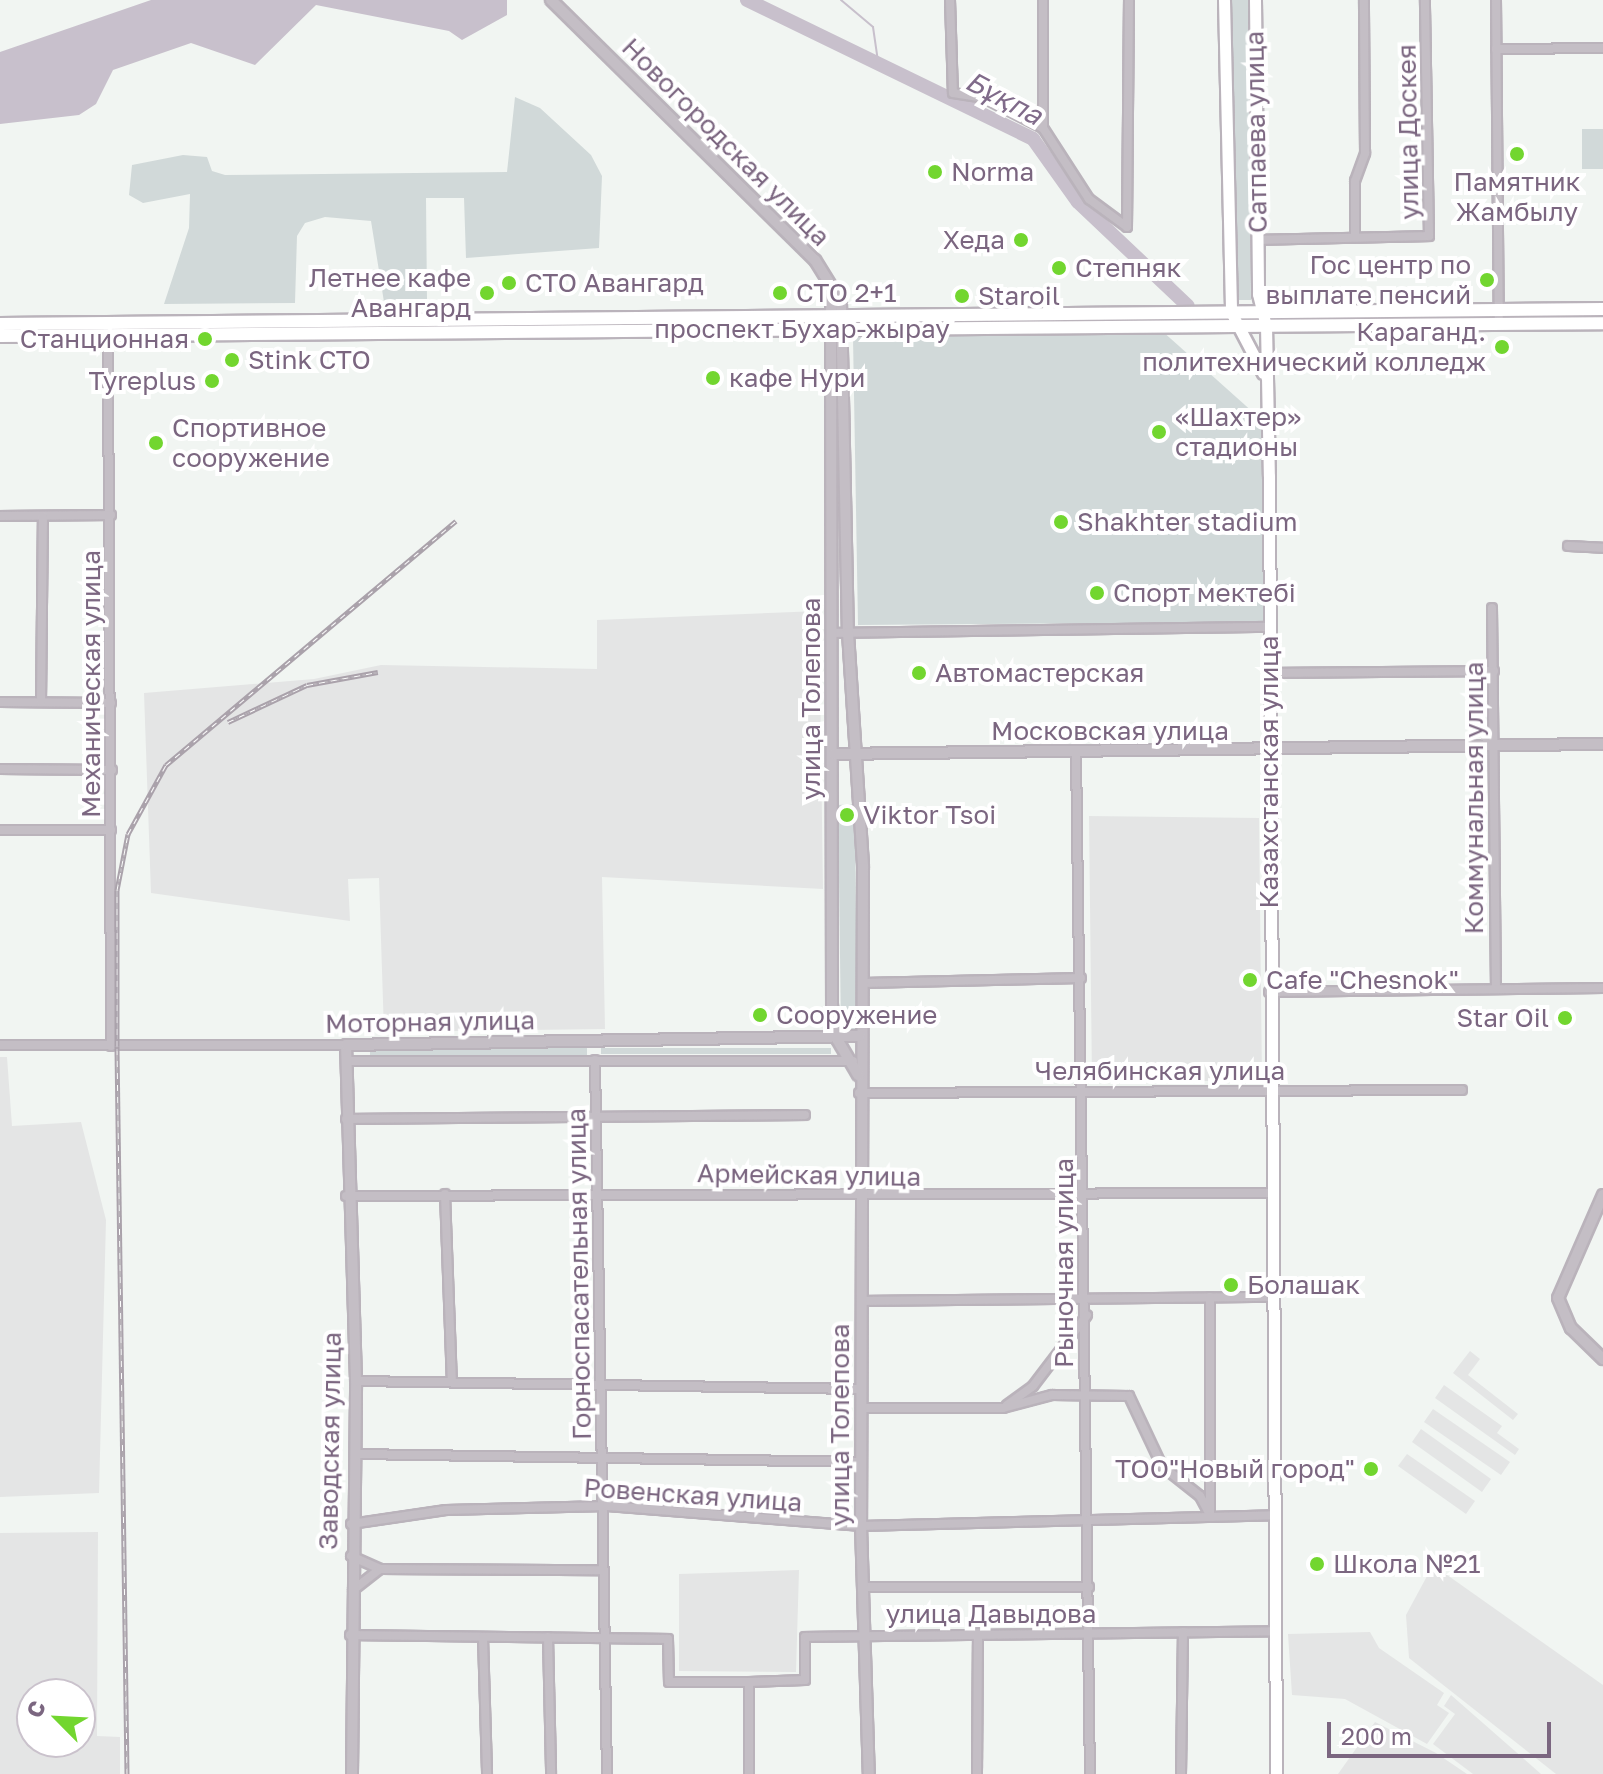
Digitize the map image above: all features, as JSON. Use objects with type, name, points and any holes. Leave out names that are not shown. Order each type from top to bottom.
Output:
[{"type":"main road","name":"Сатпаева улица","points":[[1224,0],[1234,319]]},
{"type":"main road","name":"Сатпаева улица","points":[[1255,0],[1257,240],[1265,318]]},
{"type":"main road","name":"проспект Бухар-жырау","points":[[496,325],[837,330],[1265,318],[1499,316],[1603,309]]},
{"type":"main road","name":"проспект Бухар-жырау","points":[[0,324],[108,328],[496,325],[838,316],[1234,319]]},
{"type":"main road","name":"проспект Бухар-жырау","points":[[1499,316],[1603,323]]},
{"type":"main road","name":"Казахстанская улица","points":[[1265,318],[1270,627],[1269,992],[1276,1774]]},
{"type":"main road","points":[[1234,319],[1254,347],[1266,386]]},
{"type":"main road","name":"проспект Бухар-жырау","points":[[0,336],[108,328]]},
{"type":"street","name":"Новогородская улица","points":[[551,0],[806,251],[831,285],[838,316]]},
{"type":"street","points":[[950,0],[953,93],[984,98],[1043,128],[1089,199],[1127,227],[1129,0]]},
{"type":"street","points":[[1043,0],[1043,128]]},
{"type":"street","points":[[1355,237],[1355,181],[1365,153],[1364,0]]},
{"type":"street","name":"улица Доскея","points":[[1257,240],[1429,236],[1425,0]]},
{"type":"street","points":[[1496,0],[1499,316]]},
{"type":"street","points":[[1496,49],[1603,48]]},
{"type":"street","name":"улица Толепова","points":[[838,316],[833,633],[837,1039],[858,1075],[859,1093],[861,1526],[866,1587],[869,1774]]},
{"type":"street","name":"Механическая улица","points":[[108,328],[111,1046]]},
{"type":"street","name":"улица Толепова","points":[[837,330],[863,983],[860,1036],[852,1061]]},
{"type":"street","points":[[0,516],[111,515]]},
{"type":"street","points":[[41,702],[43,516]]},
{"type":"street","points":[[1568,546],[1603,548]]},
{"type":"street","name":"Коммунальная улица","points":[[1492,608],[1496,989]]},
{"type":"street","points":[[833,633],[1270,627]]},
{"type":"street","points":[[1269,673],[1494,671]]},
{"type":"street","points":[[0,702],[111,703]]},
{"type":"street","name":"Московская улица","points":[[834,754],[1076,751],[1269,753],[1603,744]]},
{"type":"street","name":"Рыночная улица","points":[[1076,751],[1080,1092],[1087,1199],[1088,1296],[1084,1397],[1090,1774]]},
{"type":"street","points":[[0,769],[112,770]]},
{"type":"street","points":[[0,830],[111,830]]},
{"type":"street","points":[[863,983],[1081,978]]},
{"type":"street","points":[[1269,992],[1603,988]]},
{"type":"street","name":"Моторная улица","points":[[0,1045],[346,1045],[837,1039],[860,1036]]},
{"type":"street","name":"Заводская улица","points":[[346,1045],[346,1196],[356,1381],[350,1524],[352,1774]]},
{"type":"street","name":"Горноспасательная улица","points":[[595,1060],[600,1380],[607,1506],[601,1570],[607,1774]]},
{"type":"street","name":"Моторная улица","points":[[346,1061],[852,1061]]},
{"type":"street","name":"Челябинская улица","points":[[859,1093],[1462,1090]]},
{"type":"street","points":[[345,1119],[805,1115]]},
{"type":"street","name":"Армейская улица","points":[[346,1196],[596,1193],[1087,1199],[1272,1193]]},
{"type":"street","points":[[445,1194],[452,1381]]},
{"type":"street","points":[[1603,1195],[1558,1298],[1571,1328],[1603,1359]]},
{"type":"street","points":[[861,1301],[1088,1296],[1274,1297]]},
{"type":"street","points":[[1210,1297],[1210,1515]]},
{"type":"street","points":[[1003,1408],[1033,1386],[1087,1315]]},
{"type":"street","points":[[356,1381],[600,1380],[862,1389]]},
{"type":"street","points":[[862,1408],[1003,1408],[1052,1395],[1129,1396],[1162,1466],[1200,1496],[1210,1515]]},
{"type":"street","points":[[355,1454],[603,1462],[862,1462]]},
{"type":"street","name":"Ровенская улица","points":[[350,1524],[446,1510],[607,1506],[861,1526],[1275,1515]]},
{"type":"street","points":[[350,1556],[380,1569],[601,1570]]},
{"type":"street","points":[[350,1592],[380,1569]]},
{"type":"street","points":[[866,1587],[1089,1587]]},
{"type":"street","name":"улица Давыдова","points":[[350,1635],[668,1639],[669,1682],[749,1682],[805,1680],[805,1637],[1276,1631]]},
{"type":"street","points":[[1181,1774],[1183,1632]]},
{"type":"street","points":[[977,1774],[978,1633]]},
{"type":"street","points":[[483,1637],[487,1774]]},
{"type":"street","points":[[548,1637],[551,1774]]},
{"type":"street","points":[[749,1682],[749,1774]]},
{"type":"shaded area","points":[[151,0],[507,0],[507,15],[462,40],[449,31],[316,5],[255,65],[191,43],[113,70],[96,104],[79,115],[0,124],[0,52]]},
{"type":"shaded area","points":[[1230,0],[1248,0],[1251,300],[1233,300]]},
{"type":"shaded area","points":[[515,97],[540,108],[591,155],[602,176],[599,248],[466,258],[464,198],[426,198],[427,300],[384,302],[371,221],[325,217],[305,223],[297,236],[295,303],[164,304],[189,228],[190,194],[143,203],[129,195],[132,165],[183,155],[207,157],[212,171],[225,175],[507,172]]},
{"type":"shaded area","points":[[1582,129],[1603,129],[1603,169],[1582,169]]},
{"type":"shaded area","name":"Shakhter stadium","points":[[1161,330],[1264,422],[1266,622],[858,625],[853,337]]},
{"type":"shaded area","points":[[819,611],[823,889],[602,877],[605,1029],[384,1032],[379,878],[348,879],[350,921],[151,893],[144,693],[314,679],[381,665],[597,669],[597,620]]},
{"type":"shaded area","points":[[855,804],[857,1031],[841,1032],[838,805]]},
{"type":"shaded area","points":[[1089,816],[1259,818],[1262,1081],[1092,1081]]},
{"type":"shaded area","points":[[370,1048],[587,1048],[587,1056],[370,1056]]},
{"type":"shaded area","points":[[601,1048],[831,1048],[831,1054],[601,1054]]},
{"type":"shaded area","points":[[0,1057],[7,1057],[12,1126],[81,1122],[106,1220],[99,1493],[0,1497]]},
{"type":"shaded area","points":[[1470,1351],[1480,1359],[1468,1375],[1518,1414],[1513,1420],[1453,1373]]},
{"type":"shaded area","points":[[1444,1385],[1502,1426],[1497,1433],[1519,1449],[1515,1455],[1435,1398]]},
{"type":"shaded area","points":[[1433,1409],[1510,1462],[1501,1475],[1424,1422]]},
{"type":"shaded area","points":[[1421,1429],[1491,1479],[1482,1492],[1412,1442]]},
{"type":"shaded area","points":[[1407,1454],[1475,1501],[1466,1514],[1398,1466]]},
{"type":"shaded area","points":[[98,1532],[97,1736],[120,1737],[120,1774],[0,1774],[0,1533]]},
{"type":"shaded area","points":[[1433,1565],[1603,1685],[1603,1774],[1556,1774],[1409,1658],[1406,1615]]},
{"type":"shaded area","points":[[799,1570],[796,1672],[679,1671],[679,1574]]},
{"type":"shaded area","points":[[1370,1632],[1379,1648],[1444,1693],[1437,1705],[1449,1713],[1427,1744],[1345,1699],[1292,1695],[1288,1634]]},
{"type":"shaded area","points":[[1451,1695],[1541,1774],[1473,1774],[1433,1744],[1455,1714],[1444,1706]]},
{"type":"shaded area","points":[[1375,1722],[1436,1753],[1467,1774],[1338,1774]]},
{"type":"waterway","name":"Бұқпа","points":[[747,0],[1033,139],[1078,202],[1188,306]]},
{"type":"waterway","points":[[841,0],[873,27],[879,68]]},
{"type":"railway","points":[[127,1774],[117,890],[128,834],[166,765],[456,521]]},
{"type":"railway","points":[[228,722],[307,685],[378,672]]},
{"type":"place","name":"Памятник Жамбылу","points":[[1517,154]]},
{"type":"place","name":"Norma","points":[[935,172]]},
{"type":"place","name":"Хеда","points":[[1021,240]]},
{"type":"place","name":"Степняк","points":[[1059,268]]},
{"type":"place","name":"Гос центр по выплате пенсий","points":[[1487,280]]},
{"type":"place","name":"СТО Авангард","points":[[509,283]]},
{"type":"place","name":"Летнее кафе Авангард","points":[[487,293]]},
{"type":"place","name":"СТО 2+1","points":[[780,293]]},
{"type":"place","name":"Staroil","points":[[962,296]]},
{"type":"place","name":"Станционная","points":[[205,339]]},
{"type":"place","name":"Караганд. политехнический колледж","points":[[1502,347]]},
{"type":"place","name":"Stink СТО","points":[[232,360]]},
{"type":"place","name":"кафе Нури","points":[[713,378]]},
{"type":"place","name":"Tyreplus","points":[[212,381]]},
{"type":"place","name":"«Шахтер» стадионы","points":[[1159,432]]},
{"type":"place","name":"Спортивное сооружение","points":[[156,443]]},
{"type":"place","name":"Shakhter stadium","points":[[1061,522]]},
{"type":"place","name":"Спорт мектебі","points":[[1097,593]]},
{"type":"place","name":"Автомастерская","points":[[919,673]]},
{"type":"place","name":"Viktor Tsoi","points":[[847,815]]},
{"type":"place","name":"Cafe \"Chesnok\"","points":[[1250,980]]},
{"type":"place","name":"Сооружение","points":[[760,1015]]},
{"type":"place","name":"Star Oil","points":[[1565,1018]]},
{"type":"place","name":"Болашак","points":[[1231,1285]]},
{"type":"place","name":"ТОО\"Новый город\"","points":[[1371,1469]]},
{"type":"place","name":"Школа №21","points":[[1317,1564]]}]
